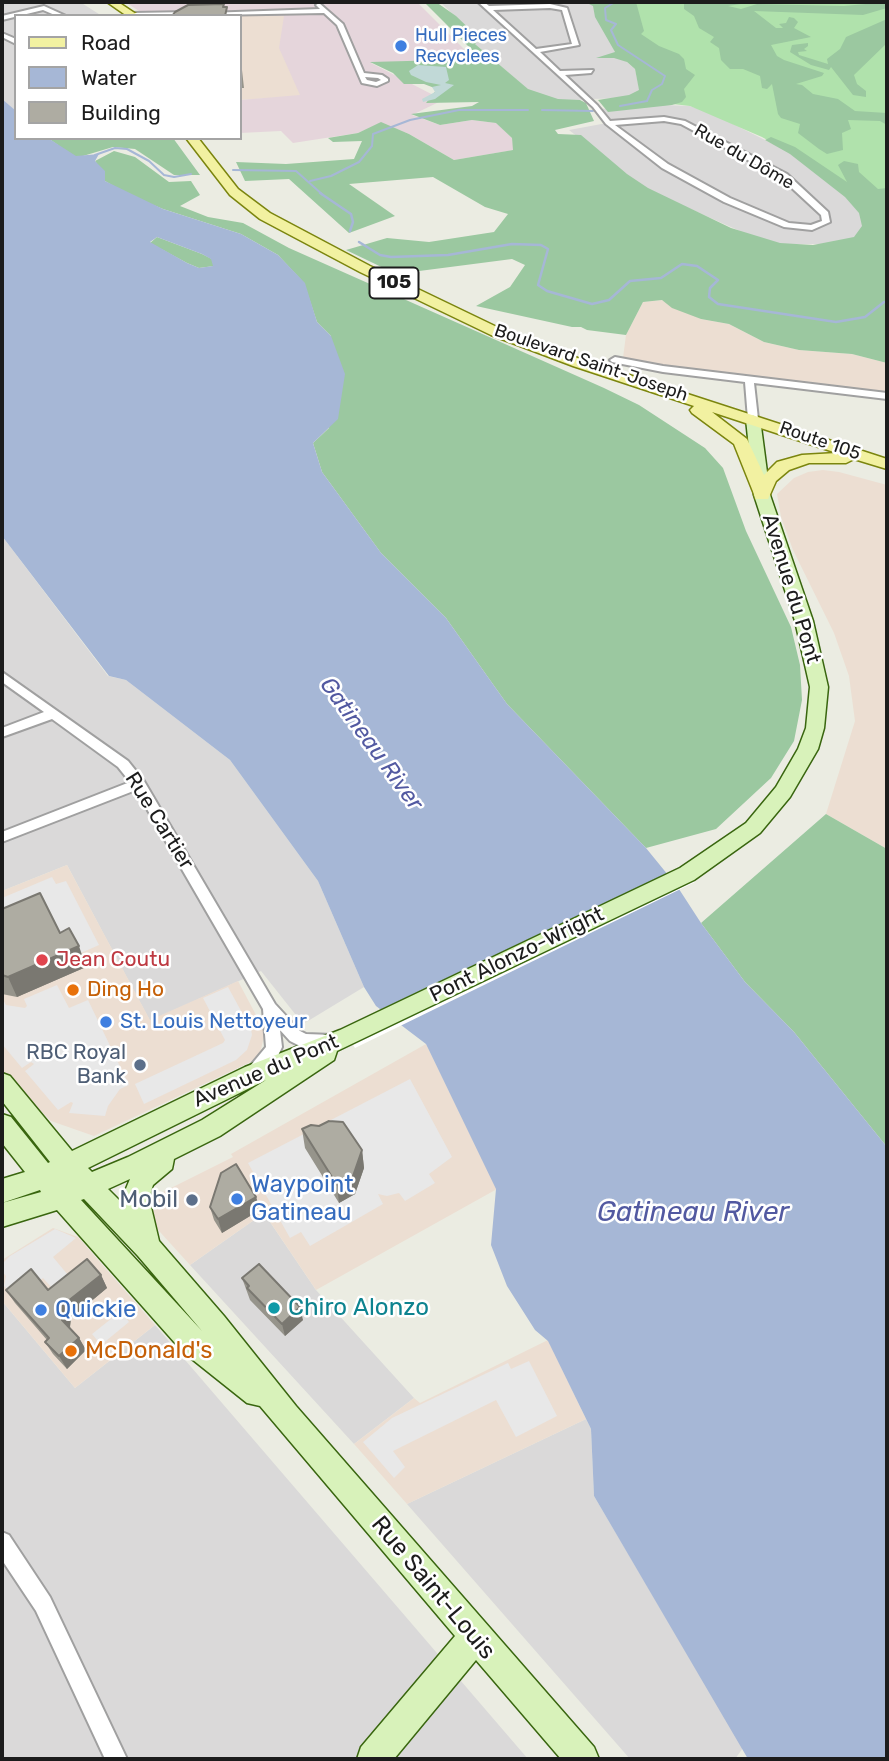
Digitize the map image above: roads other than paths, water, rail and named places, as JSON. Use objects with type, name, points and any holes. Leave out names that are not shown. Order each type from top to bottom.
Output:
[{"type":"main road","points":[[112,2],[131,14]]},
{"type":"main road","name":"Boulevard Saint-Joseph","points":[[194,140],[234,192],[272,221],[496,331],[578,363],[753,419]]},
{"type":"main road","points":[[578,363],[677,399],[723,426],[747,452],[762,495]]},
{"type":"main road","name":"Route 105","points":[[753,419],[887,464]]},
{"type":"main road","name":"Avenue du Pont","points":[[687,874],[740,839],[767,813],[797,770],[815,728],[819,687],[812,648],[762,495],[753,419]]},
{"type":"main road","points":[[762,495],[775,471],[794,461],[834,457],[887,464]]},
{"type":"main road","name":"Pont Alonzo-Wright","points":[[348,1037],[687,874]]},
{"type":"main road","name":"Avenue du Pont","points":[[2,1191],[44,1177],[202,1096],[348,1037]]},
{"type":"main road","name":"Avenue du Pont","points":[[2,1216],[61,1197],[137,1166],[211,1128],[305,1069],[348,1037]]},
{"type":"main road","name":"Rue Saint-Louis","points":[[2,1083],[68,1165],[147,1247],[214,1325],[286,1416],[582,1759]]},
{"type":"main road","name":"Rue Saint-Louis","points":[[2,1125],[61,1197],[193,1342],[286,1416]]},
{"type":"main road","points":[[147,1247],[137,1203],[140,1183],[162,1162],[211,1128]]},
{"type":"main road","points":[[373,1759],[475,1637]]},
{"type":"street","points":[[317,2],[342,27],[361,75]]},
{"type":"street","name":"Rue du Dôme","points":[[481,2],[596,106],[608,123],[674,172],[736,204],[792,226],[812,228],[826,222],[825,214],[784,176],[683,122],[664,119],[608,123]]},
{"type":"street","points":[[488,8],[550,6],[565,9],[576,45],[536,51]]},
{"type":"street","points":[[19,14],[44,8],[58,14]]},
{"type":"street","points":[[181,14],[324,11]]},
{"type":"street","points":[[560,73],[591,71]]},
{"type":"street","points":[[615,359],[635,365],[887,396]]},
{"type":"street","points":[[749,379],[753,419]]},
{"type":"street","name":"Rue Cartier","points":[[2,676],[123,764],[139,784],[270,1008],[295,1036],[304,1041],[348,1037]]},
{"type":"street","points":[[2,733],[52,713]]},
{"type":"street","points":[[2,837],[139,784]]},
{"type":"street","name":"Rue Cartier","points":[[253,1074],[268,1059],[274,1047],[270,1008]]},
{"type":"street","points":[[2,1542],[43,1604],[116,1759]]},
{"type":"water","name":"Gatineau River","points":[[2,99],[14,109],[14,140],[51,140],[76,156],[99,154],[95,161],[105,171],[105,181],[163,209],[241,234],[278,255],[305,283],[317,322],[331,336],[345,374],[338,419],[313,443],[322,472],[381,553],[446,618],[507,704],[646,848],[677,886],[745,982],[794,1032],[887,1147],[887,1759],[748,1759],[594,1496],[591,1429],[548,1341],[535,1330],[507,1286],[491,1245],[496,1189],[426,1044],[376,1006],[364,987],[318,881],[230,760],[126,680],[109,676],[2,536]],"holes":[[[157,237],[211,259],[213,266],[199,268],[150,242]]]},
{"type":"waterway","points":[[615,2],[605,8],[606,20],[616,24],[611,30],[618,45],[665,76],[662,84],[652,90],[647,101],[620,106]]},
{"type":"waterway","points":[[310,181],[331,176],[359,162],[372,146],[373,134],[410,120],[459,110],[528,110]]},
{"type":"waterway","points":[[542,110],[593,111]]},
{"type":"waterway","points":[[95,155],[115,148],[127,149],[149,161],[164,175],[174,177],[191,174]]},
{"type":"waterway","points":[[233,170],[296,171],[323,195]]},
{"type":"waterway","points":[[320,193],[351,214],[353,222],[350,231]]},
{"type":"waterway","points":[[359,242],[380,255],[391,257],[448,255],[512,244],[541,245],[548,249],[538,285],[547,291],[592,304],[609,300],[630,281],[661,278],[682,264],[697,266],[718,280],[710,288],[709,297],[718,304],[836,322],[865,317],[884,302]]},
{"type":"place","name":"Hull Pieces Recyclees","points":[[401,46]]},
{"type":"place","name":"Jean Coutu","points":[[42,960]]},
{"type":"place","name":"Ding Ho","points":[[73,990]]},
{"type":"place","name":"St. Louis Nettoyeur","points":[[106,1022]]},
{"type":"place","name":"RBC Royal Bank","points":[[140,1065]]},
{"type":"place","name":"Waypoint Gatineau","points":[[237,1199]]},
{"type":"place","name":"Mobil","points":[[192,1200]]},
{"type":"place","name":"Chiro Alonzo","points":[[274,1308]]},
{"type":"place","name":"Quickie","points":[[41,1310]]},
{"type":"place","name":"McDonald's","points":[[71,1351]]}]
